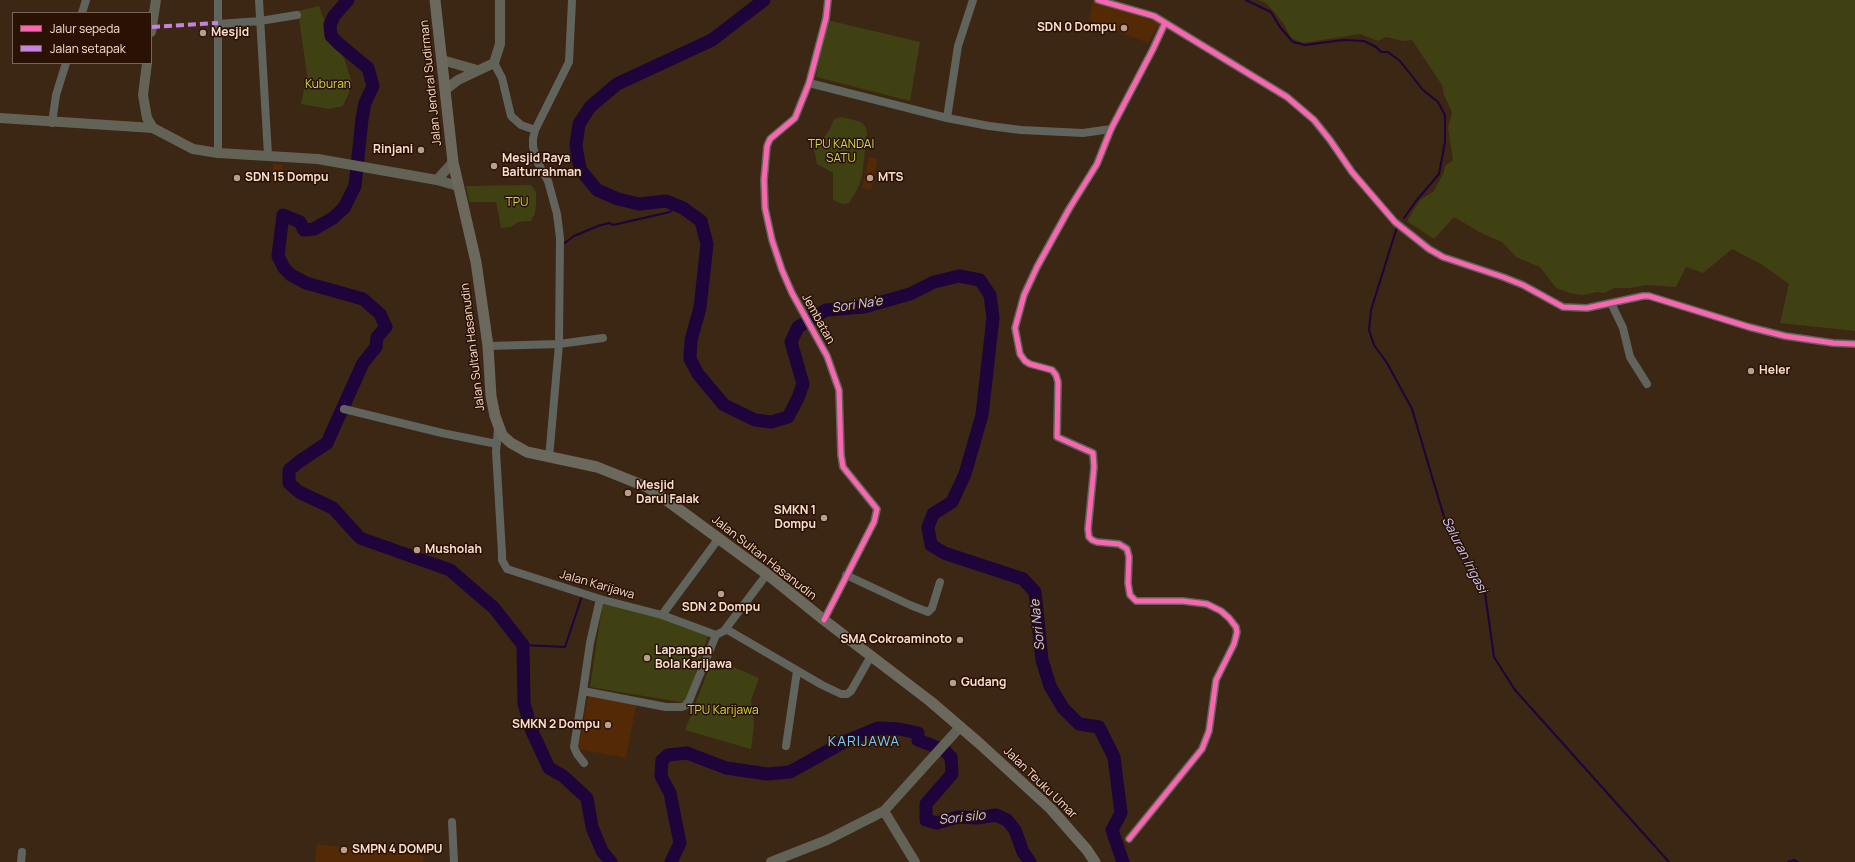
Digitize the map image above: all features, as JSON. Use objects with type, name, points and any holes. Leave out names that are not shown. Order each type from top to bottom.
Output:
[{"type":"highway","name":"Jalan Jendral Sudirman","points":[[435,0],[453,162]]},
{"type":"highway","name":"Jalan Sultan Hasanudin","points":[[453,162],[476,262],[488,346],[491,396],[498,428],[505,439],[527,452],[548,458],[597,467],[647,487],[767,574],[824,620],[930,701],[960,727]]},
{"type":"highway","name":"Jalan Teuku Umar","points":[[960,727],[1050,809],[1087,850],[1095,862]]},
{"type":"main road","points":[[152,26],[156,0]]},
{"type":"main road","points":[[445,90],[458,80],[494,63],[500,44],[500,0]]},
{"type":"main road","points":[[442,60],[477,70]]},
{"type":"main road","points":[[147,64],[143,95],[145,112],[153,128]]},
{"type":"main road","points":[[0,118],[153,128],[193,149],[218,153],[268,155],[348,164],[437,180],[458,186]]},
{"type":"main road","points":[[437,180],[453,162]]},
{"type":"main road","points":[[771,862],[787,859],[884,811],[925,768],[960,727]]},
{"type":"main road","points":[[884,811],[915,862]]},
{"type":"street","points":[[82,12],[86,0]]},
{"type":"street","points":[[218,0],[218,153]]},
{"type":"street","points":[[259,0],[268,155]]},
{"type":"street","points":[[548,458],[559,344],[560,238],[557,214],[548,181],[538,163],[533,147],[535,130],[569,62],[572,0]]},
{"type":"street","name":"Jembatan","points":[[828,0],[826,18],[809,83],[795,118],[770,139],[765,160],[764,180],[765,208],[772,240],[792,293],[827,356],[839,390],[841,455],[843,467],[877,509],[874,522],[846,575]]},
{"type":"street","points":[[947,118],[958,46],[973,0]]},
{"type":"street","points":[[1098,0],[1154,16],[1287,97],[1302,108],[1318,124],[1352,172],[1395,222],[1429,249],[1443,257],[1503,277],[1563,307],[1587,308],[1649,296],[1749,327],[1785,336],[1833,343],[1855,344]]},
{"type":"street","points":[[218,24],[260,21],[297,15]]},
{"type":"street","points":[[1129,839],[1202,749],[1209,731],[1216,680],[1234,644],[1237,632],[1236,627],[1221,611],[1207,604],[1184,601],[1136,601],[1130,595],[1128,584],[1129,557],[1127,548],[1119,544],[1097,542],[1089,537],[1088,529],[1094,466],[1093,453],[1057,437],[1058,382],[1056,375],[1052,370],[1030,364],[1025,361],[1020,354],[1017,345],[1015,328],[1017,315],[1024,295],[1037,267],[1069,209],[1097,164],[1111,129],[1165,23]]},
{"type":"street","points":[[494,63],[502,78],[511,116],[521,125],[535,130]]},
{"type":"street","points":[[52,122],[56,95],[66,64]]},
{"type":"street","points":[[809,83],[947,118],[989,126],[1021,130],[1083,132],[1111,129]]},
{"type":"street","points":[[1611,303],[1623,328],[1630,357],[1647,384]]},
{"type":"street","points":[[488,346],[559,344],[604,338]]},
{"type":"street","points":[[344,409],[496,448],[511,443]]},
{"type":"street","points":[[496,448],[498,428]]},
{"type":"street","name":"Jalan Karijawa","points":[[496,448],[502,553],[505,567],[511,571],[600,599],[662,615],[716,635]]},
{"type":"street","points":[[662,615],[719,538]]},
{"type":"street","points":[[583,691],[666,707],[682,707],[689,701],[716,635],[722,633],[726,629],[767,574]]},
{"type":"street","points":[[824,620],[846,575],[928,612],[932,608],[940,582]]},
{"type":"street","points":[[584,763],[574,747],[590,643],[600,599]]},
{"type":"street","points":[[726,629],[797,671],[841,694],[847,694],[853,688],[871,656]]},
{"type":"street","points":[[786,746],[797,671]]},
{"type":"street","points":[[452,822],[454,862]]},
{"type":"street","points":[[21,862],[22,852]]},
{"type":"shaded area","points":[[1093,0],[1160,23],[1148,43],[1089,20]]},
{"type":"shaded area","points":[[869,157],[878,159],[871,190],[862,188]]},
{"type":"shaded area","points":[[273,164],[283,165],[283,182],[272,182]]},
{"type":"shaded area","name":"SMKN 2 Dompu","points":[[589,692],[637,701],[626,758],[578,749]]},
{"type":"shaded area","name":"SMPN 4 DOMPU","points":[[317,844],[424,856],[423,862],[315,862]]},
{"type":"green space","points":[[1258,0],[1855,0],[1855,331],[1780,323],[1789,284],[1761,264],[1732,249],[1703,273],[1686,267],[1676,287],[1647,285],[1630,288],[1614,288],[1604,293],[1597,292],[1583,295],[1570,293],[1556,288],[1540,267],[1516,257],[1502,242],[1483,234],[1454,217],[1434,239],[1407,221],[1420,200],[1434,191],[1444,172],[1445,166],[1453,160],[1448,128],[1452,112],[1444,95],[1442,85],[1412,40],[1403,41],[1386,37],[1378,41],[1360,34],[1303,43],[1291,38],[1283,23],[1275,13],[1266,3]]},
{"type":"green space","name":"Kuburan","points":[[319,6],[332,41],[344,58],[352,83],[343,106],[329,109],[301,104],[307,75],[298,11]]},
{"type":"green space","points":[[827,20],[920,42],[910,101],[816,77]]},
{"type":"green space","name":"TPU KANDAI SATU","points":[[842,117],[861,122],[865,126],[867,133],[862,176],[858,188],[849,203],[843,204],[833,200],[833,173],[817,164],[814,149],[829,131],[834,119]]},
{"type":"green space","name":"TPU","points":[[531,185],[536,192],[536,203],[535,213],[531,221],[518,222],[511,227],[501,228],[496,202],[469,202],[466,186]]},
{"type":"green space","name":"Lapangan Bola Karijawa","points":[[603,601],[710,630],[686,703],[590,687]]},
{"type":"green space","name":"TPU Karijawa","points":[[713,658],[759,678],[751,700],[754,725],[751,749],[685,730]]},
{"type":"waterway","points":[[348,0],[334,16],[330,25],[331,36],[368,68],[373,86],[365,103],[362,119],[355,186],[344,208],[333,218],[314,229],[304,230],[300,222],[283,215],[278,256],[284,268],[291,275],[306,283],[363,299],[380,314],[386,327],[377,337],[376,347],[363,363],[327,443],[289,470],[289,483],[299,492],[333,508],[360,538],[450,570],[494,608],[523,645],[524,703],[531,729],[549,768],[563,776],[587,798],[592,827],[602,851],[611,862]]},
{"type":"waterway","name":"Sori Na'e","points":[[764,0],[712,40],[617,84],[590,107],[579,124],[576,146],[580,169],[597,190],[618,199],[639,204],[666,201],[683,208],[701,221],[707,244],[700,308],[691,340],[690,359],[698,374],[724,405],[755,420],[771,422],[788,417],[798,398],[803,384],[791,342],[798,327],[826,310],[864,307],[910,294],[934,282],[959,276],[980,280],[990,295],[993,318],[982,415],[965,474],[952,502],[933,514],[928,527],[931,545],[944,553],[1023,579],[1035,592],[1042,660],[1050,686],[1063,708],[1079,724],[1099,727],[1114,757],[1121,813],[1112,830],[1123,862]]},
{"type":"waterway","name":"Saluran Irigasi","points":[[1246,0],[1271,12],[1280,27],[1293,42],[1305,45],[1343,40],[1364,41],[1376,47],[1381,52],[1388,52],[1400,61],[1423,90],[1438,102],[1445,115],[1445,142],[1439,174],[1404,218]]},
{"type":"waterway","points":[[562,245],[574,236],[598,226],[609,223],[613,225],[670,212],[676,204]]},
{"type":"waterway","name":"Saluran Irigasi","points":[[1397,227],[1371,310],[1369,330],[1374,345],[1387,363],[1412,409],[1444,517],[1485,593],[1494,657],[1515,690],[1669,862]]},
{"type":"waterway","points":[[523,645],[565,647],[582,596]]},
{"type":"waterway","name":"Sori silo","points":[[671,862],[680,843],[670,793],[661,776],[662,760],[668,755],[687,753],[726,768],[767,774],[790,772],[844,742],[878,728],[899,729],[918,733],[918,740],[944,750],[951,757],[952,774],[926,804],[926,820],[937,823],[958,817],[977,818],[996,815],[1007,820],[1015,830],[1023,852],[1030,862]]},
{"type":"waterway","name":"Saluran Irigasi","points":[[1788,862],[1794,860],[1798,862]]},
{"type":"marked path","points":[[152,27],[218,23]]},
{"type":"cycle path","points":[[824,620],[874,522],[877,509],[843,467],[841,455],[839,390],[827,356],[792,293],[782,270],[772,240],[765,208],[764,180],[767,146],[770,139],[795,118],[809,83],[826,18],[828,0]]},
{"type":"cycle path","points":[[1098,0],[1154,16],[1287,97],[1314,120],[1352,172],[1395,222],[1429,249],[1443,257],[1523,285],[1563,307],[1587,308],[1649,296],[1749,327],[1785,336],[1833,343],[1855,344]]},
{"type":"cycle path","points":[[1129,839],[1202,749],[1209,731],[1216,680],[1234,644],[1237,632],[1236,627],[1221,611],[1207,604],[1183,601],[1136,601],[1130,595],[1128,583],[1129,557],[1127,549],[1119,544],[1097,542],[1089,537],[1088,529],[1094,467],[1093,453],[1057,437],[1058,382],[1056,375],[1052,370],[1030,364],[1025,361],[1020,354],[1015,328],[1024,295],[1037,267],[1069,209],[1097,164],[1111,129],[1165,23]]},
{"type":"place","name":"SDN 0 Dompu","points":[[1124,28]]},
{"type":"place","name":"Mesjid","points":[[203,33]]},
{"type":"place","name":"Rinjani","points":[[421,150]]},
{"type":"place","name":"Mesjid Raya Baiturrahman","points":[[494,166]]},
{"type":"place","name":"SDN 15 Dompu","points":[[237,178]]},
{"type":"place","name":"MTS","points":[[870,178]]},
{"type":"place","name":"Heler","points":[[1751,371]]},
{"type":"place","name":"Mesjid Darul Falak","points":[[628,493]]},
{"type":"place","name":"SMKN 1 Dompu","points":[[824,518]]},
{"type":"place","name":"Musholah","points":[[417,550]]},
{"type":"place","name":"SDN 2 Dompu","points":[[721,594]]},
{"type":"place","name":"SMA Cokroaminoto","points":[[960,640]]},
{"type":"place","name":"Lapangan Bola Karijawa","points":[[647,658]]},
{"type":"place","name":"Gudang","points":[[953,683]]},
{"type":"place","name":"SMKN 2 Dompu","points":[[608,725]]},
{"type":"place","name":"SMPN 4 DOMPU","points":[[344,850]]},
{"type":"district","name":"KARIJAWA","points":[[864,742]]}]
